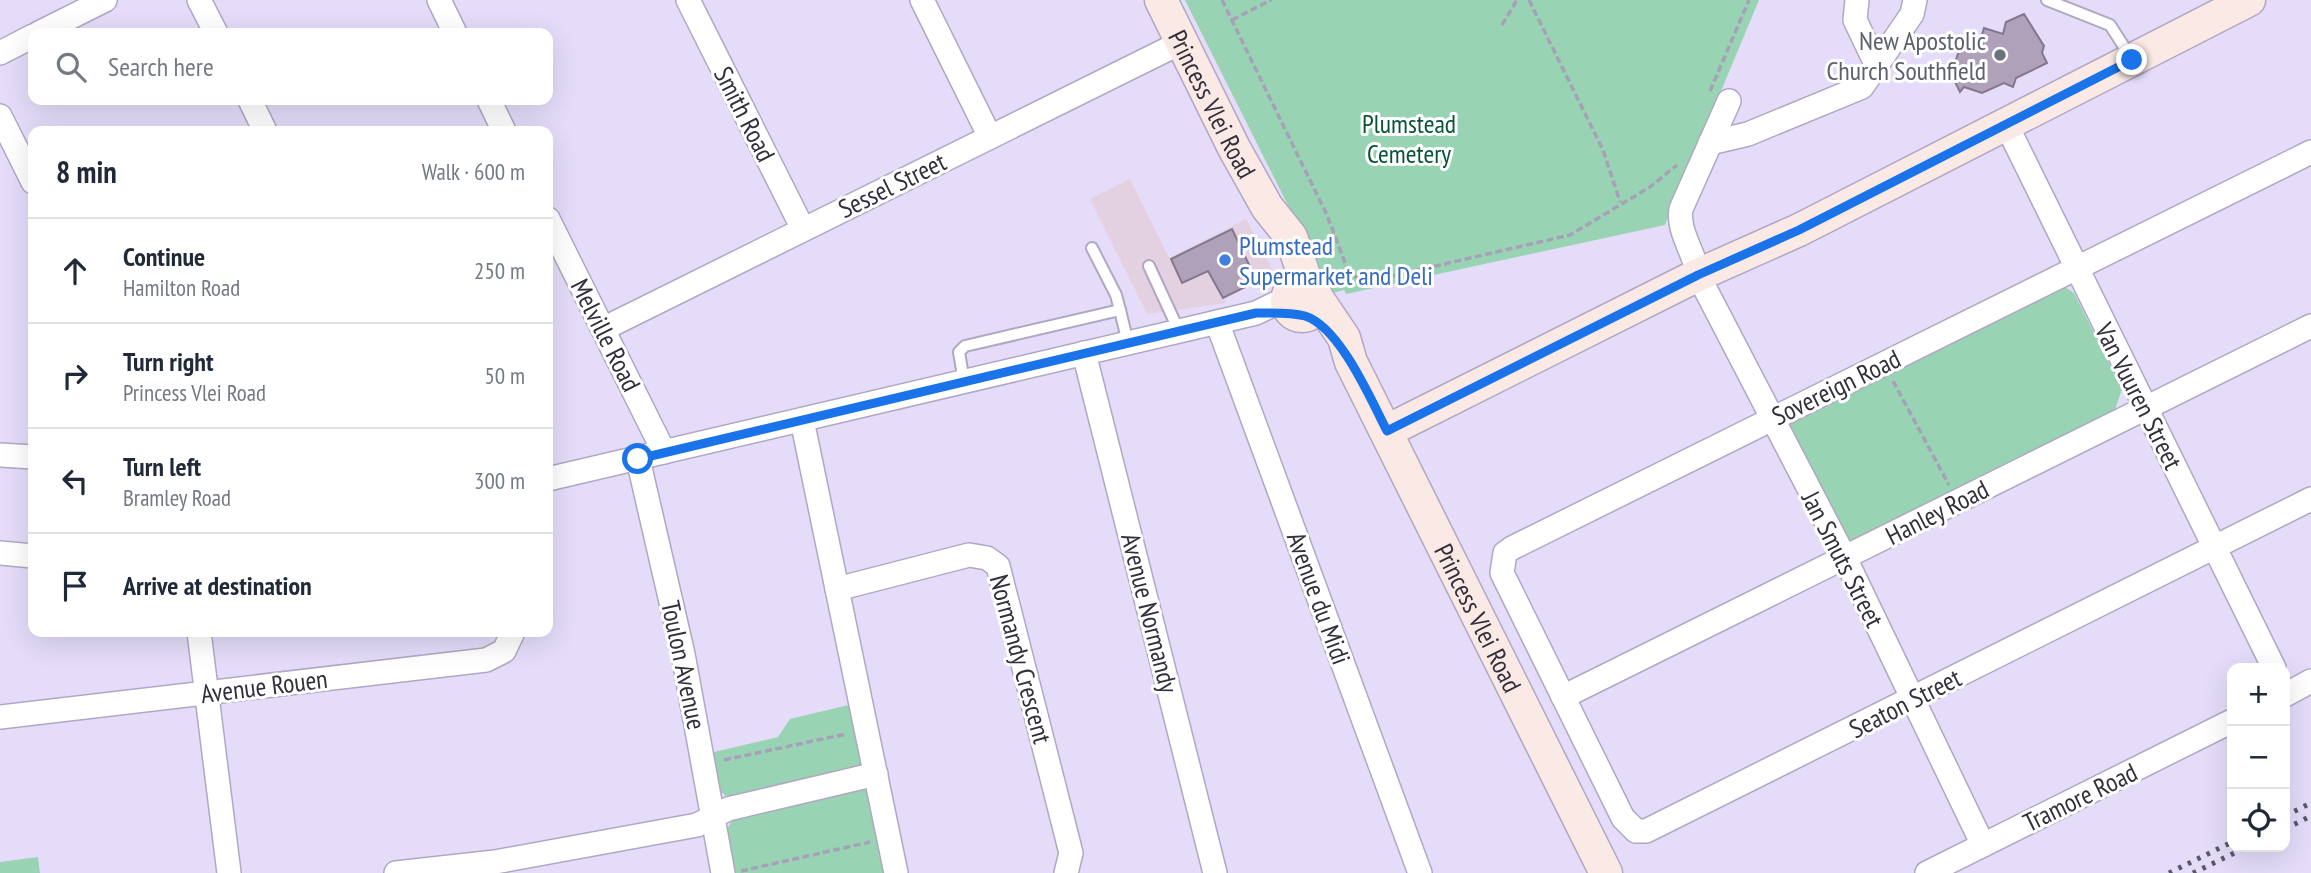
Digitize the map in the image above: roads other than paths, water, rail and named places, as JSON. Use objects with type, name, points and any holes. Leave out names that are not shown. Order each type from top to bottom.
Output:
[{"type":"street","points":[[49,28],[106,0]]},
{"type":"street","points":[[199,0],[213,28]]},
{"type":"street","points":[[439,0],[453,28]]},
{"type":"street","name":"Smith Road","points":[[688,0],[803,229]]},
{"type":"street","points":[[922,0],[990,137]]},
{"type":"street","name":"Princess Vlei Road","points":[[1161,0],[1267,206],[1291,237],[1300,301],[1351,362],[1606,873]]},
{"type":"street","points":[[1857,0],[1855,20],[1877,66]]},
{"type":"street","points":[[1710,143],[1748,134],[1862,87],[1912,14],[1915,0]]},
{"type":"street","points":[[1387,431],[1698,275],[1799,230],[2246,1]]},
{"type":"street","points":[[0,53],[28,39]]},
{"type":"street","name":"Sessel Street","points":[[603,329],[1182,43]]},
{"type":"street","name":"Jan Smuts Street","points":[[1729,101],[1680,215],[1681,226],[1696,258],[1698,275],[1845,558],[1983,845]]},
{"type":"street","points":[[252,105],[263,126]]},
{"type":"street","points":[[491,105],[502,126]]},
{"type":"street","points":[[0,116],[28,171]]},
{"type":"street","name":"Van Vuuren Street","points":[[2006,124],[2272,663]]},
{"type":"street","name":"Sovereign Road","points":[[1563,697],[1505,583],[1501,563],[1505,553],[2311,152]]},
{"type":"street","name":"Melville Road","points":[[553,229],[664,452]]},
{"type":"street","points":[[553,478],[1300,301]]},
{"type":"street","name":"Avenue du Midi","points":[[1217,322],[1420,873]]},
{"type":"street","name":"Hanley Road","points":[[1563,697],[2311,326]]},
{"type":"street","name":"Avenue Normandy","points":[[1084,354],[1215,873]]},
{"type":"street","points":[[802,420],[896,873]]},
{"type":"street","points":[[0,455],[28,457]]},
{"type":"street","name":"Toulon Avenue","points":[[638,459],[683,654],[723,873]]},
{"type":"street","name":"Seaton Street","points":[[1563,697],[1623,818],[1636,831],[1646,831],[2311,499]]},
{"type":"street","points":[[0,553],[28,556]]},
{"type":"street","name":"Normandy Crescent","points":[[837,589],[969,555],[987,558],[998,566],[1071,853],[1066,873]]},
{"type":"street","points":[[200,637],[229,873]]},
{"type":"street","name":"Avenue Rouen","points":[[0,717],[486,660],[504,651],[511,637]]},
{"type":"street","points":[[2290,691],[2311,681]]},
{"type":"street","name":"Tramore Road","points":[[1927,873],[2227,723]]},
{"type":"street","points":[[396,873],[495,862],[697,825],[728,809],[876,774]]},
{"type":"lane","points":[[2047,0],[2110,25],[2132,60]]},
{"type":"lane","points":[[1092,248],[1116,295],[1128,343]]},
{"type":"lane","points":[[1149,267],[1179,331]]},
{"type":"lane","points":[[964,382],[959,355],[962,347],[1120,310]]},
{"type":"railway","points":[[2290,814],[2311,803]]},
{"type":"railway","points":[[2290,826],[2311,816]]},
{"type":"railway","points":[[2169,873],[2227,844]]},
{"type":"railway","points":[[2193,873],[2237,852]]},
{"type":"place","name":"New Apostolic Church Southfield","points":[[2000,55]]},
{"type":"place","name":"Plumstead Supermarket and Deli","points":[[1225,260]]},
{"type":"park label","name":"Plumstead Cemetery","points":[[1409,138]]}]
